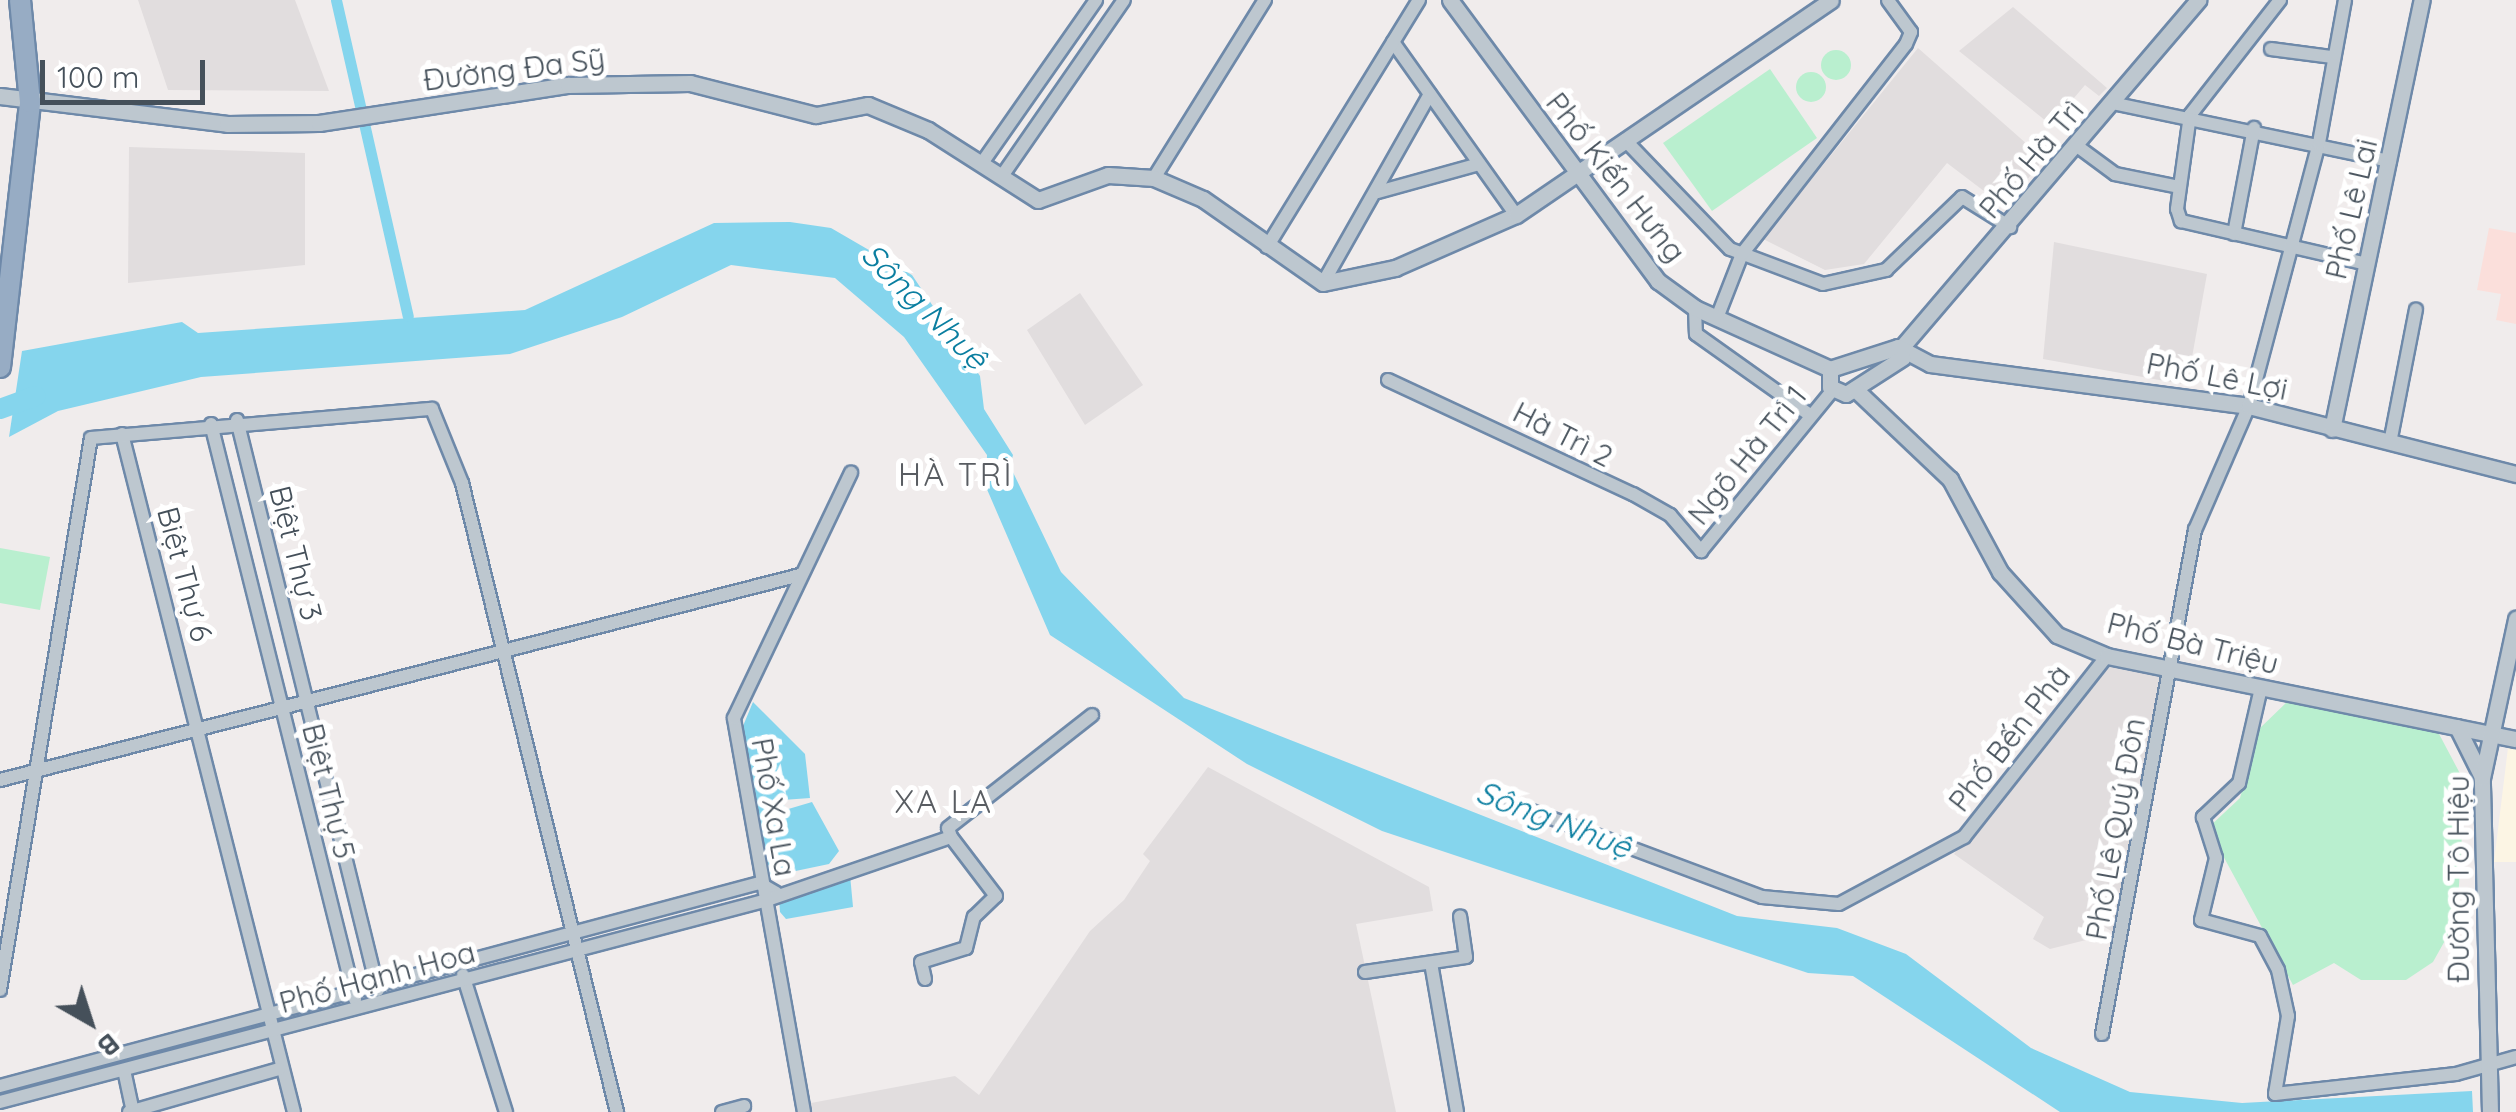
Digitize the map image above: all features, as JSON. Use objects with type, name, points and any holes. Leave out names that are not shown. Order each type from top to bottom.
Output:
[{"type":"highway","points":[[2,357],[30,102],[20,0]]},
{"type":"street","points":[[982,163],[1096,0]]},
{"type":"street","points":[[1002,176],[1124,0]]},
{"type":"street","points":[[1154,178],[1265,0]]},
{"type":"street","points":[[1267,248],[1419,0]]},
{"type":"street","name":"Phố Kiến Hưng","points":[[1450,0],[1574,175],[1658,280],[1695,308],[1830,369]]},
{"type":"street","points":[[1717,318],[1742,254],[1906,44],[1911,32],[1888,0]]},
{"type":"street","name":"Phố Hà Trì","points":[[1857,385],[1897,354],[2010,227],[2198,0]]},
{"type":"street","points":[[2280,0],[2190,114],[2179,187],[2181,222],[2367,264]]},
{"type":"street","name":"Phố Lê Quý Đôn","points":[[2102,1034],[2160,755],[2163,669],[2195,530],[2249,406],[2319,143],[2332,57],[2346,0]]},
{"type":"street","name":"Phố Lê Lai","points":[[2332,429],[2422,0]]},
{"type":"street","points":[[1323,283],[1395,268],[1516,215],[1823,2]]},
{"type":"street","points":[[1393,42],[1516,215]]},
{"type":"street","points":[[2271,49],[2332,57]]},
{"type":"street","name":"Đường Đa Sỹ","points":[[0,96],[209,123],[319,123],[568,85],[690,82],[816,116],[868,105],[982,163],[1038,200],[1108,174],[1154,178],[1203,199],[1267,248],[1323,283]]},
{"type":"street","points":[[1323,283],[1378,192],[1430,94]]},
{"type":"street","points":[[2112,104],[2190,114],[2390,160]]},
{"type":"street","points":[[2234,234],[2254,128]]},
{"type":"street","points":[[1625,140],[1742,254],[1823,284],[1886,270],[1962,197],[2010,227]]},
{"type":"street","points":[[2077,146],[2115,174],[2179,187]]},
{"type":"street","points":[[1378,192],[1480,164]]},
{"type":"street","points":[[1695,308],[1696,334],[1810,415]]},
{"type":"street","points":[[2390,443],[2416,309]]},
{"type":"street","points":[[1852,364],[1857,385],[1833,390],[1830,369],[1852,364],[1897,354]]},
{"type":"street","name":"Phố Lê Lợi","points":[[1897,354],[2249,406],[2516,474]]},
{"type":"street","name":"Hà Trì 2","points":[[1388,380],[1634,494],[1670,515],[1701,552]]},
{"type":"street","name":"Phố Bà Triệu","points":[[1857,385],[1950,479],[2033,618],[2107,656],[2516,739]]},
{"type":"street","name":"Ngõ Hà Trì 1","points":[[1701,552],[1833,390]]},
{"type":"street","points":[[0,990],[91,438],[237,420],[432,409],[505,647],[574,951],[617,1112]]},
{"type":"street","name":"Biệt Thự 3","points":[[237,420],[380,1002]]},
{"type":"street","name":"Biệt Thự 6","points":[[211,424],[282,705]]},
{"type":"street","name":"Biệt Thự 6","points":[[122,434],[200,727]]},
{"type":"street","name":"Phố Xa La","points":[[758,883],[734,718],[850,473]]},
{"type":"street","points":[[0,780],[505,647],[800,575]]},
{"type":"street","name":"Đường Tô Hiệu","points":[[2490,1112],[2482,778],[2516,620]]},
{"type":"street","name":"Phố Bến Phà","points":[[1500,800],[1762,897],[1839,904],[1964,837],[2107,656]]},
{"type":"street","points":[[2261,688],[2236,791],[2203,817],[2216,858],[2202,920],[2260,936],[2278,970],[2288,1016],[2275,1094],[2516,1057]]},
{"type":"street","name":"Biệt Thự 5","points":[[282,705],[358,1008]]},
{"type":"street","points":[[925,979],[921,962],[966,948],[974,918],[996,896],[948,828],[1092,715]]},
{"type":"street","points":[[200,727],[279,1069],[294,1112]]},
{"type":"street","points":[[2457,727],[2482,778]]},
{"type":"street","name":"Phố Hạnh Hoa","points":[[0,1102],[772,896],[952,836]]},
{"type":"street","points":[[758,883],[772,896]]},
{"type":"street","name":"Phố Hạnh Hoa","points":[[0,1086],[758,883]]},
{"type":"street","name":"Phố Xa La","points":[[772,896],[804,1112]]},
{"type":"street","points":[[1365,972],[1466,956],[1460,916]]},
{"type":"street","points":[[461,962],[506,1112]]},
{"type":"street","points":[[1432,963],[1456,1112]]},
{"type":"street","points":[[124,1070],[132,1112],[279,1069]]},
{"type":"street","points":[[722,1112],[744,1106]]},
{"type":"shaded area","points":[[138,0],[295,0],[329,91],[168,90]]},
{"type":"shaded area","points":[[2013,7],[2107,88],[2099,96],[2085,85],[2051,125],[1959,51]]},
{"type":"shaded area","points":[[1918,48],[2044,159],[2005,207],[1947,163],[1864,264],[1825,270],[1763,239]]},
{"type":"shaded area","points":[[129,147],[305,153],[305,265],[128,283]]},
{"type":"shaded area","points":[[2489,228],[2516,233],[2516,324],[2496,320],[2501,294],[2477,290]]},
{"type":"shaded area","points":[[2054,242],[2207,274],[2187,385],[2043,359]]},
{"type":"shaded area","points":[[1080,293],[1143,385],[1085,425],[1027,330]]},
{"type":"shaded area","points":[[2110,664],[2160,676],[2116,934],[2103,926],[2094,938],[2050,949],[2033,939],[2044,917],[1954,854]]},
{"type":"shaded area","points":[[2508,748],[2516,749],[2516,862],[2494,862]]},
{"type":"shaded area","points":[[1208,767],[1429,887],[1433,911],[1356,924],[1396,1112],[813,1112],[811,1103],[955,1076],[979,1095],[1090,931],[1124,900],[1150,861],[1143,854]]},
{"type":"green space","points":[[1836,50],[1850,59],[1851,65],[1842,79],[1836,80],[1822,71],[1821,65],[1830,51]]},
{"type":"green space","points":[[1770,69],[1817,138],[1712,211],[1663,143]]},
{"type":"green space","points":[[1811,72],[1825,81],[1826,87],[1817,101],[1811,102],[1797,93],[1796,87],[1805,73]]},
{"type":"green space","points":[[0,548],[50,557],[40,610],[0,603]]},
{"type":"green space","points":[[2288,701],[2438,732],[2465,783],[2457,919],[2433,962],[2406,980],[2361,980],[2334,963],[2293,985],[2208,828],[2240,798],[2259,729]]},
{"type":"water","points":[[790,222],[831,228],[912,275],[980,376],[984,409],[1013,455],[1010,466],[1061,572],[1184,698],[1737,916],[1837,928],[1906,954],[2031,1048],[2130,1092],[2242,1103],[2472,1091],[2473,1112],[2060,1112],[1853,976],[1808,973],[1382,831],[1247,764],[1050,635],[986,487],[987,455],[904,337],[835,278],[731,265],[622,317],[510,354],[201,377],[58,411],[9,437],[22,351],[182,322],[198,333],[525,310],[714,223]]},
{"type":"water","points":[[753,702],[805,754],[810,798],[783,800],[785,810],[812,802],[839,851],[829,864],[767,877],[746,773],[743,726]]},
{"type":"water","points":[[850,875],[853,907],[786,919],[780,912],[779,898]]},
{"type":"waterway","points":[[336,0],[408,316]]},
{"type":"waterway","name":"Sông Nhuệ","points":[[0,409],[36,396]]},
{"type":"district","name":"HÀ TRÌ","points":[[956,474]]},
{"type":"district","name":"XA LA","points":[[944,801]]}]
